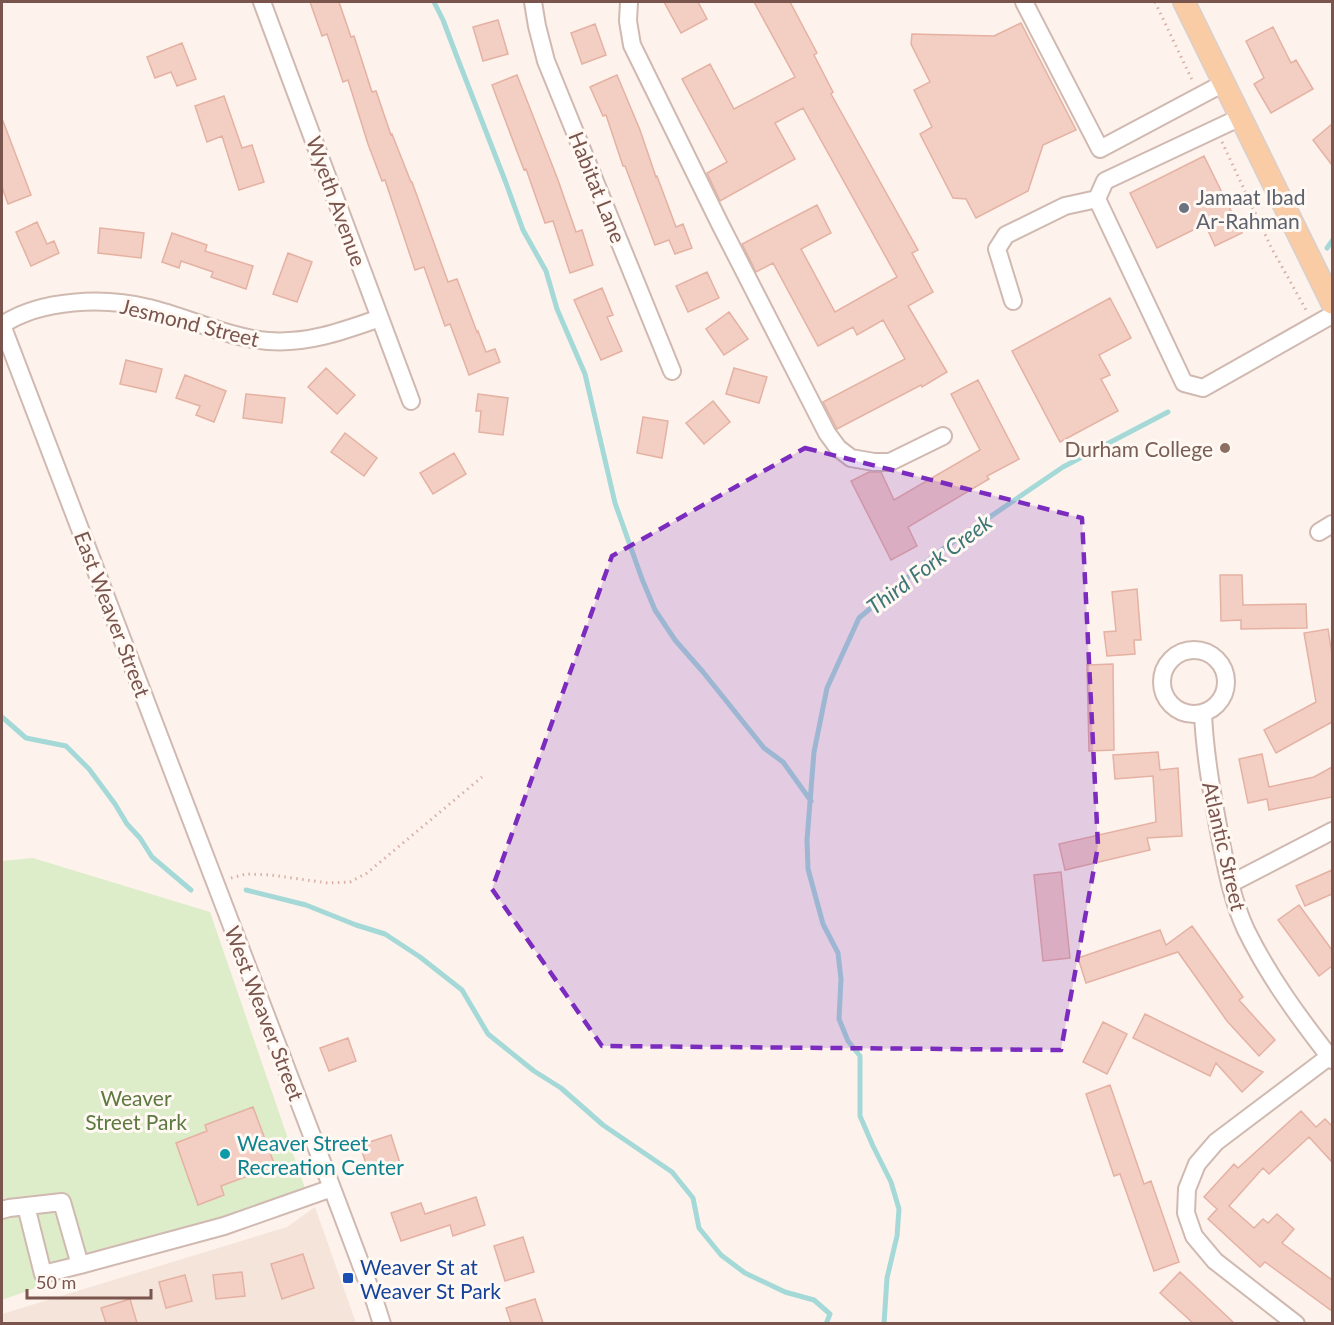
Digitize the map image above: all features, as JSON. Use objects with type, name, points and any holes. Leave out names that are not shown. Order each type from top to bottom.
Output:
[{"type":"main road","points":[[1184,2],[1241,117],[1326,273],[1332,303]]},
{"type":"street","name":"Wyeth Avenue","points":[[262,2],[411,401]]},
{"type":"street","name":"Habitat Lane","points":[[533,2],[546,61],[672,370]]},
{"type":"street","points":[[629,2],[628,21],[632,45],[827,433],[838,448],[851,458],[874,462],[890,462],[943,436]]},
{"type":"street","points":[[1024,2],[1100,149],[1224,83]]},
{"type":"street","points":[[1097,199],[1106,181],[1241,117]]},
{"type":"street","points":[[1014,302],[997,249],[1006,235],[1065,206],[1097,199]]},
{"type":"street","points":[[1097,199],[1184,384],[1203,388],[1332,315]]},
{"type":"street","name":"Jesmond Street","points":[[2,325],[14,317],[41,308],[74,303],[104,303],[148,308],[241,336],[266,341],[289,342],[343,331],[380,318]]},
{"type":"street","name":"East Weaver Street","points":[[2,325],[224,905]]},
{"type":"street","name":"Atlantic Street","points":[[1203,714],[1211,791],[1237,908],[1260,957],[1287,1000],[1331,1058]]},
{"type":"street","points":[[1230,884],[1332,831]]},
{"type":"street","name":"West Weaver Street","points":[[224,905],[382,1323]]},
{"type":"street","points":[[1296,1323],[1215,1261],[1194,1236],[1186,1213],[1187,1189],[1197,1164],[1216,1142],[1331,1058]]},
{"type":"street","points":[[26,1206],[43,1274],[224,1226],[332,1188]]},
{"type":"street","points":[[2,1210],[62,1202],[80,1265]]},
{"type":"path","points":[[1155,2],[1193,84]]},
{"type":"path","points":[[1216,128],[1271,247],[1308,315]]},
{"type":"path","points":[[216,886],[234,876],[246,874],[328,883],[350,882],[366,873],[482,777]]},
{"type":"highlighted area","points":[[805,448],[1082,518],[1098,846],[1061,1050],[602,1046],[492,889],[612,556]]},
{"type":"shaded area","points":[[315,1207],[356,1323],[2,1324],[2,1314],[287,1227]]},
{"type":"green space","name":"Weaver Street Park","points":[[33,858],[210,912],[306,1191],[2,1300],[2,861]]},
{"type":"building","points":[[310,2],[339,2],[351,37],[354,36],[372,92],[376,91],[391,135],[412,182],[448,282],[457,279],[486,352],[495,349],[500,362],[469,375],[450,324],[445,326],[424,267],[415,270],[385,180],[382,181],[368,144],[348,80],[343,82],[327,34],[322,36]]},
{"type":"building","points":[[664,2],[698,2],[707,19],[681,33]]},
{"type":"building","points":[[754,2],[790,2],[817,53],[814,55],[833,92],[831,94],[918,250],[912,253],[933,292],[908,306],[947,372],[922,387],[921,385],[837,429],[823,402],[905,359],[883,320],[857,335],[853,327],[818,346],[773,263],[756,272],[742,244],[817,205],[831,233],[801,249],[835,312],[897,277],[803,108],[775,123],[795,159],[720,201],[707,173],[727,162],[682,79],[710,64],[734,109],[795,77]]},
{"type":"building","points":[[498,20],[508,54],[483,61],[473,27]]},
{"type":"building","points":[[1021,23],[1076,130],[1043,145],[1028,191],[976,218],[966,199],[953,198],[920,134],[932,127],[914,90],[930,82],[911,44],[912,34],[994,36]]},
{"type":"building","points":[[595,24],[606,55],[582,64],[571,33]]},
{"type":"building","points":[[1273,27],[1291,63],[1296,60],[1313,89],[1271,113],[1254,84],[1264,78],[1246,41]]},
{"type":"building","points":[[182,43],[196,79],[177,86],[171,72],[155,78],[147,57]]},
{"type":"building","points":[[517,75],[576,232],[582,230],[593,265],[570,273],[553,221],[545,223],[492,85]]},
{"type":"building","points":[[617,75],[676,227],[683,224],[692,248],[675,254],[669,240],[655,245],[625,166],[623,166],[606,115],[603,116],[590,87]]},
{"type":"building","points":[[224,96],[242,148],[252,145],[264,182],[239,190],[222,136],[207,142],[195,106]]},
{"type":"building","points":[[2,121],[31,195],[8,204],[2,187]]},
{"type":"building","points":[[1332,124],[1332,165],[1313,140]]},
{"type":"building","name":"Jamaat Ibad Ar-Rahman","points":[[1204,156],[1242,233],[1215,246],[1205,224],[1157,248],[1130,193]]},
{"type":"building","points":[[37,222],[47,244],[54,241],[59,253],[31,266],[16,232]]},
{"type":"building","points":[[100,228],[144,233],[141,258],[98,253]]},
{"type":"building","points":[[172,233],[207,245],[205,251],[253,266],[246,289],[211,277],[213,272],[181,261],[179,268],[162,262]]},
{"type":"building","points":[[288,253],[312,262],[297,302],[273,294]]},
{"type":"building","points":[[707,272],[719,298],[688,312],[676,286]]},
{"type":"building","points":[[602,288],[613,315],[607,317],[622,351],[601,360],[574,300]]},
{"type":"building","points":[[1110,298],[1131,338],[1099,355],[1110,375],[1101,379],[1118,411],[1060,442],[1012,351]]},
{"type":"building","points":[[729,312],[748,339],[724,355],[706,329]]},
{"type":"building","points":[[126,360],[162,369],[156,392],[120,384]]},
{"type":"building","points":[[326,368],[355,395],[337,414],[308,387]]},
{"type":"building","points":[[734,368],[767,377],[759,403],[726,394]]},
{"type":"building","points":[[185,375],[226,391],[214,422],[196,415],[200,406],[176,398]]},
{"type":"building","points":[[978,380],[1019,459],[987,476],[989,479],[908,527],[917,546],[891,560],[851,481],[869,472],[881,472],[894,500],[980,450],[951,394]]},
{"type":"building","points":[[246,394],[285,398],[282,423],[243,418]]},
{"type":"building","points":[[478,394],[508,398],[503,435],[479,432],[481,411],[476,411]]},
{"type":"building","points":[[713,401],[730,422],[704,444],[686,423]]},
{"type":"building","points":[[643,417],[668,421],[662,458],[637,453]]},
{"type":"building","points":[[345,433],[377,458],[364,476],[331,452]]},
{"type":"building","points":[[454,453],[466,474],[433,494],[420,473]]},
{"type":"building","points":[[1220,575],[1242,575],[1243,605],[1306,604],[1307,628],[1241,629],[1241,620],[1221,621]]},
{"type":"building","points":[[1137,589],[1141,640],[1134,640],[1135,654],[1107,656],[1104,632],[1116,631],[1112,592]]},
{"type":"building","points":[[1328,629],[1332,654],[1332,722],[1276,753],[1264,730],[1316,702],[1304,633]]},
{"type":"building","points":[[1113,664],[1114,750],[1089,751],[1087,665]]},
{"type":"building","points":[[1158,752],[1160,770],[1178,768],[1182,836],[1147,838],[1150,850],[1065,870],[1059,844],[1156,822],[1153,776],[1115,779],[1113,755]]},
{"type":"building","points":[[1262,754],[1269,787],[1314,777],[1332,767],[1332,797],[1269,810],[1267,799],[1248,803],[1239,759]]},
{"type":"building","points":[[1332,870],[1332,894],[1305,906],[1296,886]]},
{"type":"building","points":[[1061,872],[1070,958],[1043,961],[1034,875]]},
{"type":"building","points":[[1299,905],[1332,950],[1332,966],[1319,976],[1278,920]]},
{"type":"building","points":[[1192,926],[1243,997],[1239,1000],[1275,1040],[1259,1056],[1227,1021],[1178,952],[1086,983],[1078,958],[1160,930],[1166,945]]},
{"type":"building","points":[[1145,1014],[1263,1072],[1242,1092],[1216,1063],[1210,1076],[1133,1038]]},
{"type":"building","points":[[1103,1022],[1127,1034],[1107,1074],[1083,1062]]},
{"type":"building","points":[[348,1038],[356,1061],[329,1071],[320,1048]]},
{"type":"building","points":[[1110,1085],[1144,1184],[1151,1181],[1179,1262],[1154,1271],[1120,1174],[1114,1176],[1086,1094]]},
{"type":"building","name":"Weaver Street Recreation Center","points":[[253,1107],[275,1166],[221,1186],[224,1195],[198,1205],[176,1143],[207,1131],[205,1125]]},
{"type":"building","points":[[1301,1111],[1316,1127],[1325,1119],[1332,1126],[1332,1162],[1309,1137],[1269,1174],[1263,1168],[1229,1206],[1254,1228],[1263,1219],[1268,1223],[1277,1214],[1294,1229],[1282,1243],[1332,1280],[1332,1311],[1265,1262],[1260,1267],[1208,1219],[1217,1209],[1204,1197],[1234,1164],[1238,1168]]},
{"type":"building","points":[[391,1135],[400,1163],[369,1173],[360,1145]]},
{"type":"building","points":[[476,1197],[485,1225],[453,1236],[450,1225],[401,1241],[391,1213],[421,1203],[425,1214]]},
{"type":"building","points":[[523,1237],[534,1272],[505,1281],[494,1246]]},
{"type":"building","points":[[303,1254],[314,1288],[282,1299],[271,1264]]},
{"type":"building","points":[[242,1272],[245,1296],[216,1299],[213,1275]]},
{"type":"building","points":[[1180,1272],[1234,1323],[1193,1323],[1160,1293]]},
{"type":"building","points":[[185,1275],[192,1301],[166,1308],[159,1282]]},
{"type":"building","points":[[130,1299],[137,1323],[106,1323],[101,1308]]},
{"type":"building","points":[[535,1299],[543,1323],[511,1323],[506,1308]]},
{"type":"waterway","points":[[434,2],[443,20],[523,230],[546,271],[557,309],[585,374],[615,503],[655,610],[675,640],[764,748],[783,762],[811,801]]},
{"type":"waterway","name":"Third Fork Creek","points":[[1327,248],[1332,241]]},
{"type":"waterway","name":"Third Fork Creek","points":[[884,1324],[887,1278],[897,1236],[899,1209],[891,1182],[860,1116],[860,1056],[848,1041],[839,1019],[841,979],[838,953],[823,924],[808,869],[807,840],[814,752],[827,688],[859,618],[937,553],[1063,467],[1168,412]]},
{"type":"waterway","points":[[2,717],[26,738],[66,746],[89,769],[152,857],[191,890]]},
{"type":"waterway","points":[[246,890],[306,905],[385,934],[420,957],[462,990],[488,1034],[534,1071],[561,1088],[603,1125],[672,1172],[693,1198],[699,1228],[721,1255],[745,1273],[785,1292],[814,1300],[830,1314],[826,1324]]},
{"type":"place","name":"Jamaat Ibad Ar-Rahman","points":[[1184,208]]},
{"type":"place","name":"Durham College","points":[[1225,448]]},
{"type":"place","name":"Weaver Street Recreation Center","points":[[225,1154]]},
{"type":"place","name":"Weaver St at Weaver St Park","points":[[348,1278]]}]
